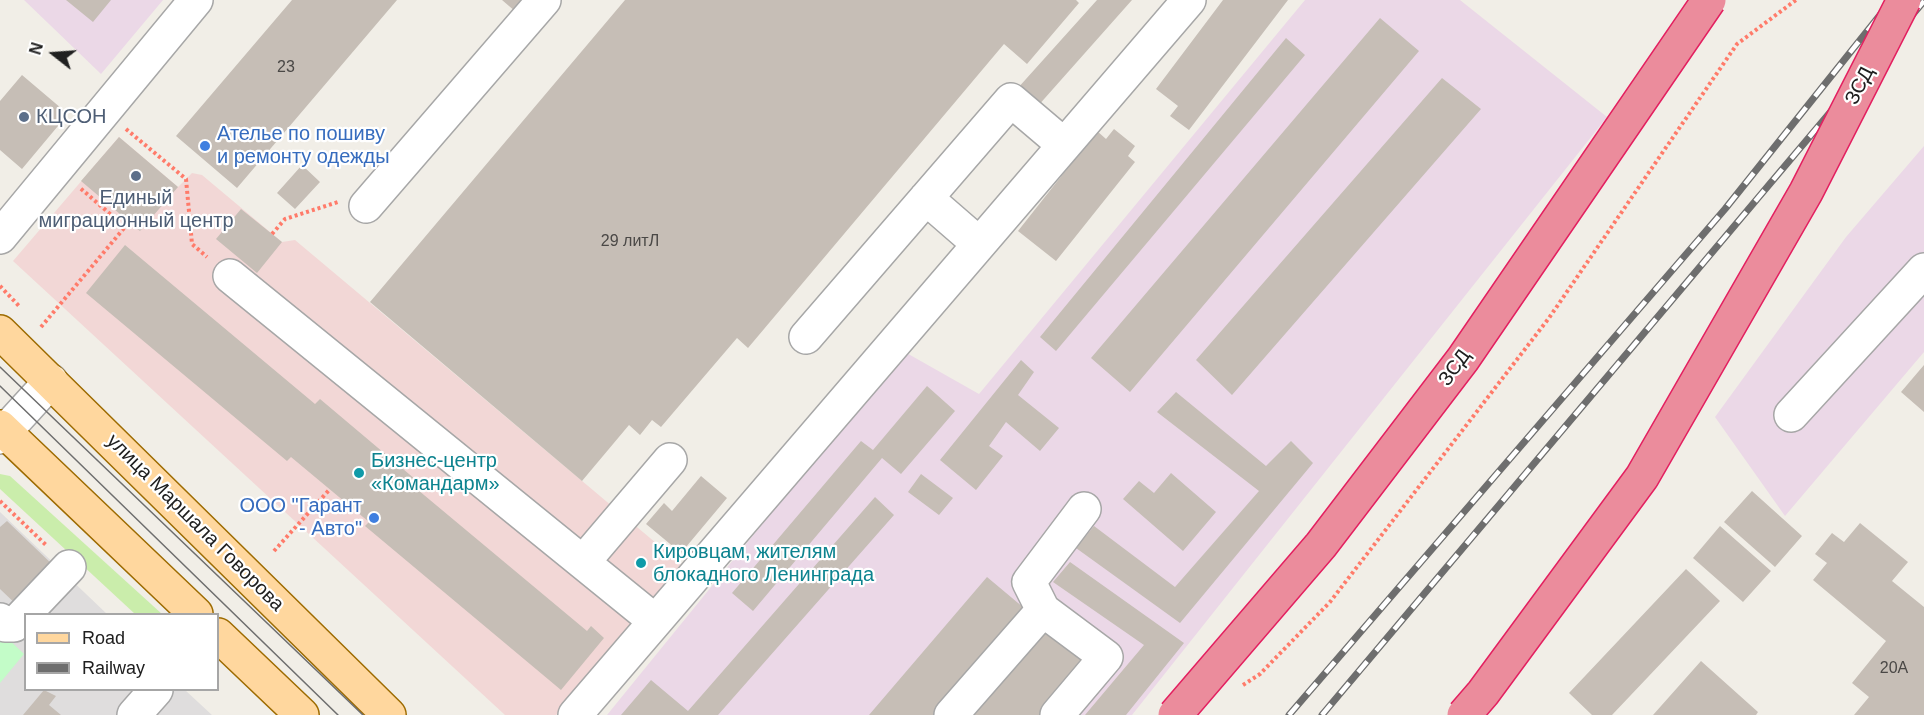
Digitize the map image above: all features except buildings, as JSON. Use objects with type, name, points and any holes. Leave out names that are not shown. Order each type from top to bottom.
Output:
[{"type":"highway","name":"ЗСД","points":[[1175,715],[1322,544],[1462,359],[1709,0]]},
{"type":"highway","name":"ЗСД","points":[[1464,715],[1483,693],[1642,477],[1806,192],[1904,0]]},
{"type":"main road","name":"улица Маршала Говорова","points":[[0,332],[389,715]]},
{"type":"main road","points":[[2,432],[194,613]]},
{"type":"main road","points":[[219,636],[302,715]]},
{"type":"street","points":[[0,237],[196,0]]},
{"type":"street","points":[[366,206],[544,0]]},
{"type":"street","points":[[575,715],[1189,0]]},
{"type":"street","points":[[806,337],[1011,100],[1064,146]]},
{"type":"street","points":[[926,198],[979,244]]},
{"type":"street","points":[[1791,415],[1924,270]]},
{"type":"street","points":[[230,276],[656,621]]},
{"type":"street","points":[[2,432],[51,381]]},
{"type":"street","points":[[584,561],[670,460]]},
{"type":"street","points":[[1057,715],[1106,657],[1043,610],[1029,582],[1084,509]]},
{"type":"street","points":[[25,613],[69,567]]},
{"type":"street","points":[[951,715],[1043,610]]},
{"type":"street","points":[[0,620],[5,625],[14,625],[24,614]]},
{"type":"street","points":[[134,715],[155,691]]},
{"type":"path","points":[[1237,688],[1260,674],[1330,602],[1549,318],[1737,44],[1796,0]]},
{"type":"path","points":[[125,128],[186,179],[192,244],[230,276]]},
{"type":"path","points":[[41,327],[125,227],[76,186]]},
{"type":"path","points":[[272,234],[285,219],[338,202],[366,206]]},
{"type":"path","points":[[0,286],[22,309]]},
{"type":"path","points":[[274,551],[330,489]]},
{"type":"path","points":[[0,501],[69,567]]},
{"type":"shaded area","points":[[24,0],[163,0],[101,74]]},
{"type":"shaded area","points":[[1305,0],[1460,0],[1607,117],[1132,715],[607,715],[903,351],[979,394]]},
{"type":"shaded area","points":[[119,137],[178,187],[192,173],[202,175],[282,242],[295,240],[681,564],[556,715],[505,715],[13,261]]},
{"type":"shaded area","points":[[1924,146],[1924,352],[1785,516],[1715,417],[1846,237]]},
{"type":"shaded area","points":[[0,512],[106,613],[24,613],[24,691],[186,691],[212,715],[0,715]]},
{"type":"green space","points":[[0,474],[10,476],[161,613],[134,613],[0,489]]},
{"type":"green space","points":[[0,631],[24,654],[0,683]]},
{"type":"tram line","points":[[0,367],[363,715]]},
{"type":"tram line","points":[[0,386],[338,715]]},
{"type":"railway","points":[[1289,715],[1725,209],[1892,0]]},
{"type":"railway","points":[[1322,715],[1924,1]]},
{"type":"place","name":"КЦСОН","points":[[24,117]]},
{"type":"place","name":"Ателье по пошиву и ремонту одежды","points":[[205,146]]},
{"type":"place","name":"Единый миграционный центр","points":[[136,176]]},
{"type":"place","name":"Бизнес-центр «Командарм»","points":[[359,473]]},
{"type":"place","name":"ООО \"Гарант - Авто\"","points":[[374,518]]},
{"type":"place","name":"Кировцам, жителям блокадного Ленинграда","points":[[641,563]]}]
